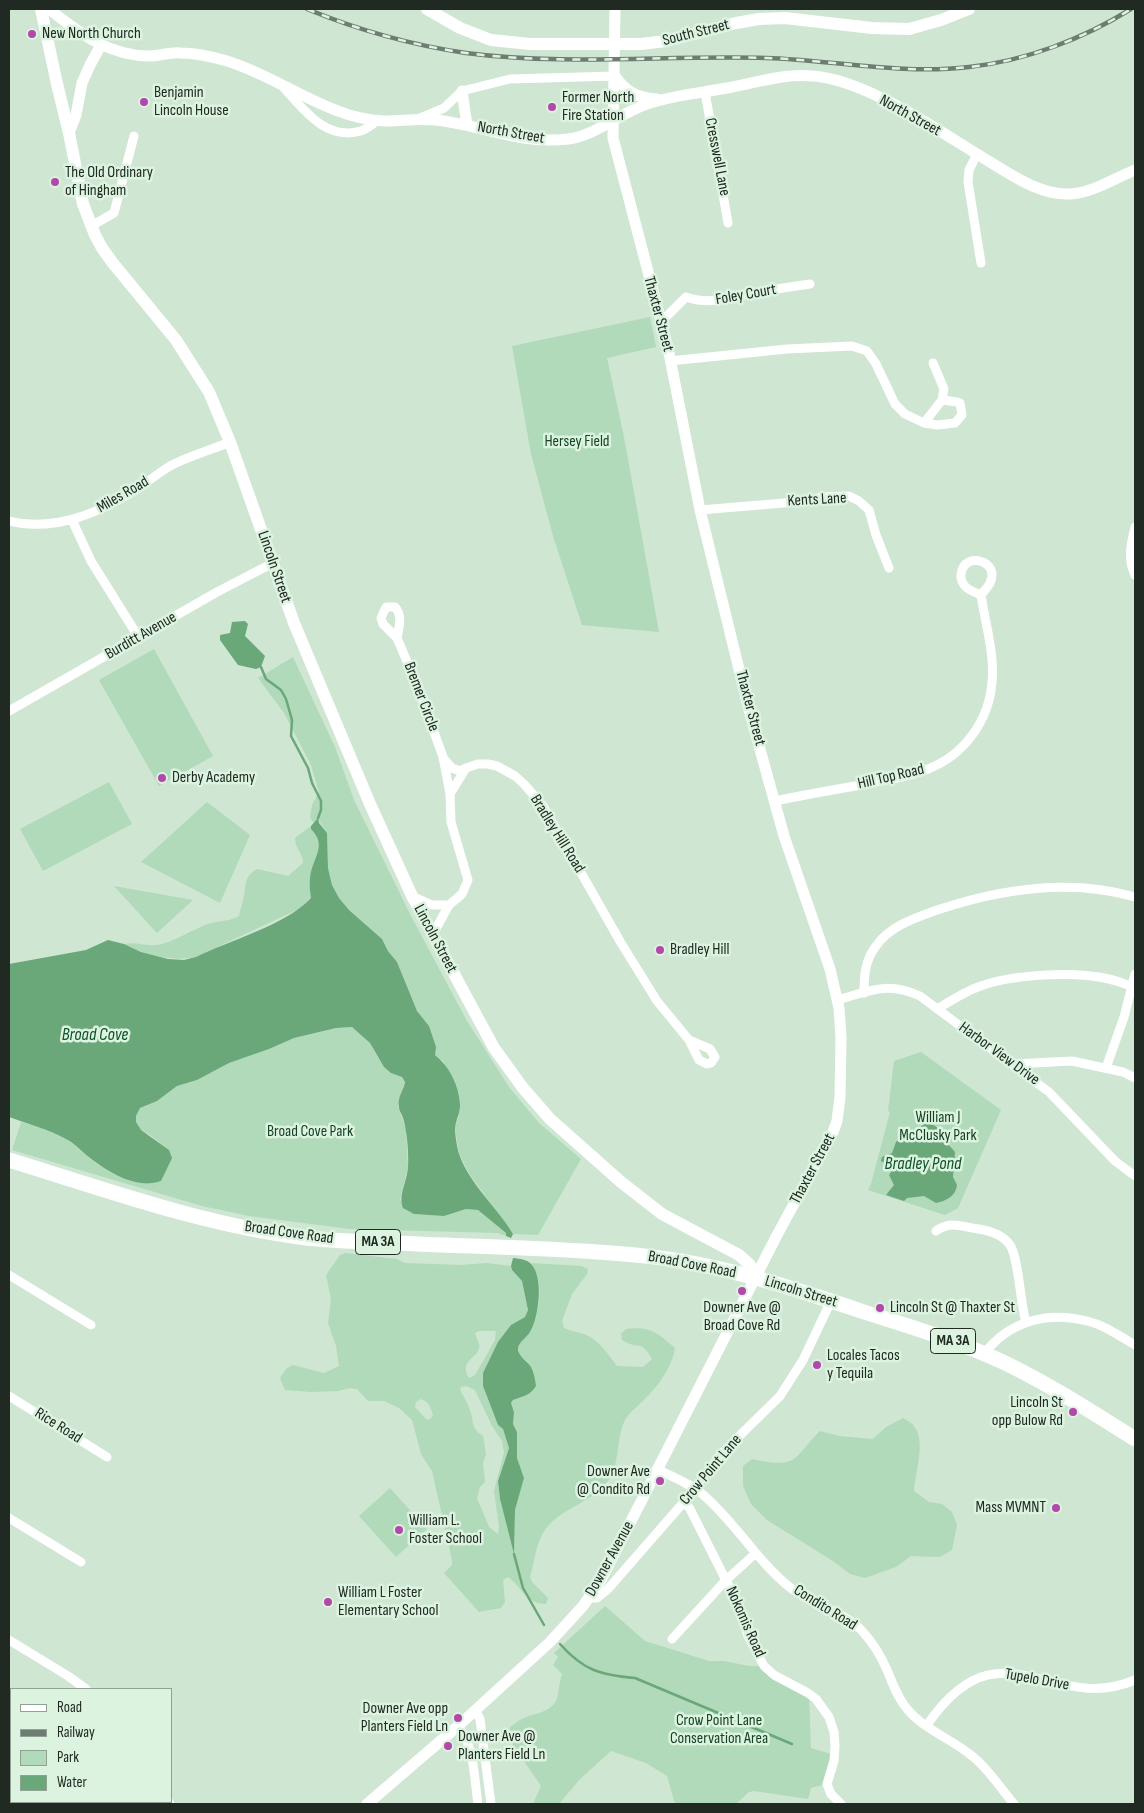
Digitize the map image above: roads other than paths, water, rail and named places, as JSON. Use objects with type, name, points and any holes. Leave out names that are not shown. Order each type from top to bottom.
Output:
[{"type":"main road","name":"Lincoln Street","points":[[41,9],[69,133],[78,184],[83,204],[92,226],[107,255],[186,354],[209,392],[230,442],[294,623],[385,839],[412,896],[494,1048],[535,1103],[564,1132],[641,1199],[662,1214],[739,1255],[750,1265],[755,1278],[948,1339],[984,1354],[1059,1392],[1135,1439]]},
{"type":"main road","name":"South Street","points":[[427,9],[460,28],[491,40],[530,44],[653,44],[736,23],[785,14],[888,30],[908,29],[969,9]]},
{"type":"main road","name":"Broad Cove Road","points":[[9,1160],[201,1217],[300,1237],[638,1255],[703,1265],[755,1278]]},
{"type":"street","name":"North Street","points":[[49,9],[76,30],[101,45],[119,52],[152,56],[181,52],[213,57],[248,68],[337,111],[360,118],[378,120],[432,119],[467,125],[513,137],[550,141],[577,138],[646,104],[664,99],[731,88],[764,79],[794,75],[816,76],[851,85],[882,99],[1018,179],[1037,188],[1054,193],[1069,194],[1085,191],[1135,170]]},
{"type":"street","name":"Thaxter Street","points":[[615,9],[613,138],[660,318],[700,510],[748,706],[784,836],[830,969],[837,1000],[841,1037],[840,1097],[837,1121],[819,1162],[755,1278]]},
{"type":"street","name":"Lincoln Street","points":[[69,133],[76,115],[82,84],[101,45]]},
{"type":"street","points":[[416,120],[444,108],[462,91],[510,79],[615,76],[620,84],[631,93],[648,98],[664,99]]},
{"type":"street","points":[[280,84],[313,119],[325,128],[339,133],[353,132],[363,130],[378,120]]},
{"type":"street","points":[[462,91],[467,125]]},
{"type":"street","name":"Cresswell Lane","points":[[705,92],[728,223]]},
{"type":"street","points":[[92,226],[114,214],[134,136]]},
{"type":"street","points":[[977,154],[970,170],[968,182],[981,263]]},
{"type":"street","name":"Foley Court","points":[[660,318],[667,316],[686,297],[699,301],[716,301],[810,284]]},
{"type":"street","points":[[670,361],[787,349],[852,346],[867,351],[876,364],[895,404],[905,414],[924,423],[938,425],[955,424],[962,415],[960,403],[942,400]]},
{"type":"street","points":[[924,423],[942,400],[944,389],[933,363]]},
{"type":"street","name":"Miles Road","points":[[9,521],[39,525],[72,520],[97,511],[123,497],[170,466],[230,442]]},
{"type":"street","name":"Kents Lane","points":[[700,510],[849,496],[869,510],[876,535],[889,568]]},
{"type":"street","points":[[72,520],[91,561],[139,638]]},
{"type":"street","points":[[1135,526],[1130,547],[1130,566],[1135,575]]},
{"type":"street","name":"Burditt Avenue","points":[[9,711],[218,592],[273,564]]},
{"type":"street","name":"Hill Top Road","points":[[775,801],[903,777],[927,770],[957,752],[978,727],[986,712],[990,695],[992,666],[981,595]]},
{"type":"street","name":"Bremer Circle","points":[[397,638],[417,685],[443,757],[450,794]]},
{"type":"street","points":[[443,757],[452,768],[460,771],[466,768]]},
{"type":"street","name":"Bradley Hill Road","points":[[466,768],[478,764],[488,764],[508,771],[524,784],[543,806],[647,986],[666,1013],[689,1040]]},
{"type":"street","points":[[433,934],[449,905],[462,894],[468,880],[451,822],[450,794],[466,768]]},
{"type":"street","points":[[864,993],[864,977],[870,953],[877,944],[903,924],[920,916],[967,900],[1039,888],[1088,888],[1135,897]]},
{"type":"street","points":[[412,896],[432,905],[449,905]]},
{"type":"street","points":[[1106,1068],[1124,1017],[1135,974]]},
{"type":"street","points":[[937,1008],[963,993],[980,986],[1020,978],[1060,975],[1084,976],[1108,979],[1133,987]]},
{"type":"street","name":"Harbor View Drive","points":[[837,1000],[878,989],[894,988],[905,989],[920,996],[1049,1092],[1115,1161],[1135,1176]]},
{"type":"street","points":[[1013,1064],[1072,1061],[1123,1072],[1135,1078]]},
{"type":"street","points":[[936,1232],[942,1226],[951,1224],[991,1232],[1010,1244],[1014,1254],[1026,1322]]},
{"type":"street","points":[[9,1275],[91,1324]]},
{"type":"street","name":"Downer Avenue","points":[[367,1804],[458,1726],[563,1629],[589,1598],[658,1470],[755,1278]]},
{"type":"street","name":"Crow Point Lane","points":[[589,1598],[598,1598],[608,1589],[684,1502],[727,1448],[772,1405],[786,1388],[803,1360],[832,1301]]},
{"type":"street","points":[[984,1354],[1001,1334],[1026,1322],[1057,1318],[1088,1321],[1113,1332],[1135,1345]]},
{"type":"street","name":"Rice Road","points":[[9,1396],[107,1457]]},
{"type":"street","name":"Condito Road","points":[[658,1470],[694,1488],[714,1506],[791,1588],[848,1619],[861,1630],[874,1646],[900,1700],[908,1710],[972,1755],[1014,1804]]},
{"type":"street","name":"Nokomis Road","points":[[684,1502],[690,1509],[736,1600],[748,1636],[764,1666],[774,1675],[808,1692],[816,1699],[829,1717],[834,1732],[835,1746],[834,1761],[828,1784],[831,1794],[841,1804]]},
{"type":"street","points":[[9,1518],[81,1562]]},
{"type":"street","points":[[672,1639],[726,1580],[756,1552]]},
{"type":"street","points":[[9,1640],[85,1688]]},
{"type":"street","name":"Tupelo Drive","points":[[927,1725],[938,1709],[954,1693],[980,1677],[995,1673],[1028,1675],[1098,1690],[1119,1687],[1135,1680]]},
{"type":"street","points":[[475,1710],[480,1718],[491,1804]]},
{"type":"street","points":[[458,1726],[469,1746],[478,1804]]},
{"type":"water","points":[[245,621],[248,624],[245,636],[265,656],[261,667],[256,669],[238,665],[220,640],[220,635],[230,633],[232,622]]},
{"type":"water","name":"Broad Cove","points":[[318,818],[319,823],[327,833],[328,868],[332,885],[339,898],[349,910],[382,939],[388,951],[397,962],[417,1011],[429,1026],[436,1047],[435,1055],[445,1065],[456,1084],[460,1105],[455,1128],[459,1154],[470,1176],[507,1224],[513,1234],[511,1238],[506,1236],[506,1233],[478,1210],[466,1209],[444,1216],[414,1214],[403,1208],[402,1193],[408,1167],[408,1156],[406,1129],[399,1110],[399,1103],[405,1082],[402,1077],[391,1073],[384,1067],[370,1043],[352,1027],[336,1028],[294,1038],[229,1063],[197,1080],[177,1086],[157,1101],[140,1108],[136,1116],[136,1122],[141,1130],[169,1150],[172,1158],[161,1181],[142,1183],[123,1178],[97,1163],[73,1143],[59,1135],[9,1117],[9,964],[86,950],[108,940],[124,944],[141,952],[168,959],[184,960],[196,957],[273,924],[288,916],[311,898],[311,871],[319,847],[311,826]]},
{"type":"water","name":"Bradley Pond","points":[[924,1124],[937,1127],[945,1141],[955,1152],[953,1177],[957,1185],[955,1192],[947,1199],[936,1203],[924,1196],[907,1198],[904,1201],[886,1195],[894,1185],[889,1175],[893,1169],[881,1161],[882,1157],[892,1153],[896,1142],[902,1136],[916,1132]]},
{"type":"water","points":[[513,1258],[525,1260],[531,1264],[538,1278],[539,1288],[538,1308],[533,1326],[518,1348],[521,1356],[531,1367],[536,1386],[529,1394],[513,1400],[511,1403],[514,1412],[513,1424],[517,1432],[517,1458],[524,1478],[515,1510],[514,1554],[500,1499],[498,1481],[509,1448],[503,1429],[498,1425],[483,1386],[483,1373],[498,1342],[511,1325],[525,1317],[528,1310],[522,1281],[512,1270]]},
{"type":"waterway","points":[[261,667],[266,679],[281,690],[286,699],[292,720],[291,736],[308,768],[312,783],[321,801],[321,810],[318,818]]},
{"type":"waterway","points":[[514,1554],[523,1588],[544,1625]]},
{"type":"waterway","points":[[560,1644],[577,1660],[594,1670],[635,1678],[792,1744]]},
{"type":"railway","points":[[307,9],[346,24],[405,41],[445,50],[503,57],[578,60],[766,58],[918,69],[969,67],[1011,60],[1073,39],[1113,20],[1131,9]]},
{"type":"place","name":"New North Church","points":[[32,34]]},
{"type":"place","name":"Benjamin Lincoln House","points":[[144,102]]},
{"type":"place","name":"Former North Fire Station","points":[[552,107]]},
{"type":"place","name":"The Old Ordinary of Hingham","points":[[55,182]]},
{"type":"place","name":"Derby Academy","points":[[162,778]]},
{"type":"place","name":"Bradley Hill","points":[[660,950]]},
{"type":"place","name":"Downer Ave @ Broad Cove Rd","points":[[742,1291]]},
{"type":"place","name":"Lincoln St @ Thaxter St","points":[[880,1308]]},
{"type":"place","name":"Locales Tacos y Tequila","points":[[817,1365]]},
{"type":"place","name":"Lincoln St opp Bulow Rd","points":[[1073,1412]]},
{"type":"place","name":"Downer Ave @ Condito Rd","points":[[660,1481]]},
{"type":"place","name":"Mass MVMNT","points":[[1056,1508]]},
{"type":"place","name":"William L. Foster School","points":[[399,1530]]},
{"type":"place","name":"William L Foster Elementary School","points":[[328,1602]]},
{"type":"place","name":"Downer Ave opp Planters Field Ln","points":[[458,1718]]},
{"type":"place","name":"Downer Ave @ Planters Field Ln","points":[[448,1746]]},
{"type":"park label","name":"Hersey Field","points":[[577,442]]},
{"type":"park label","name":"William J McClusky Park","points":[[938,1127]]},
{"type":"park label","name":"Broad Cove Park","points":[[310,1132]]},
{"type":"park label","name":"Crow Point Lane Conservation Area","points":[[719,1730]]}]
